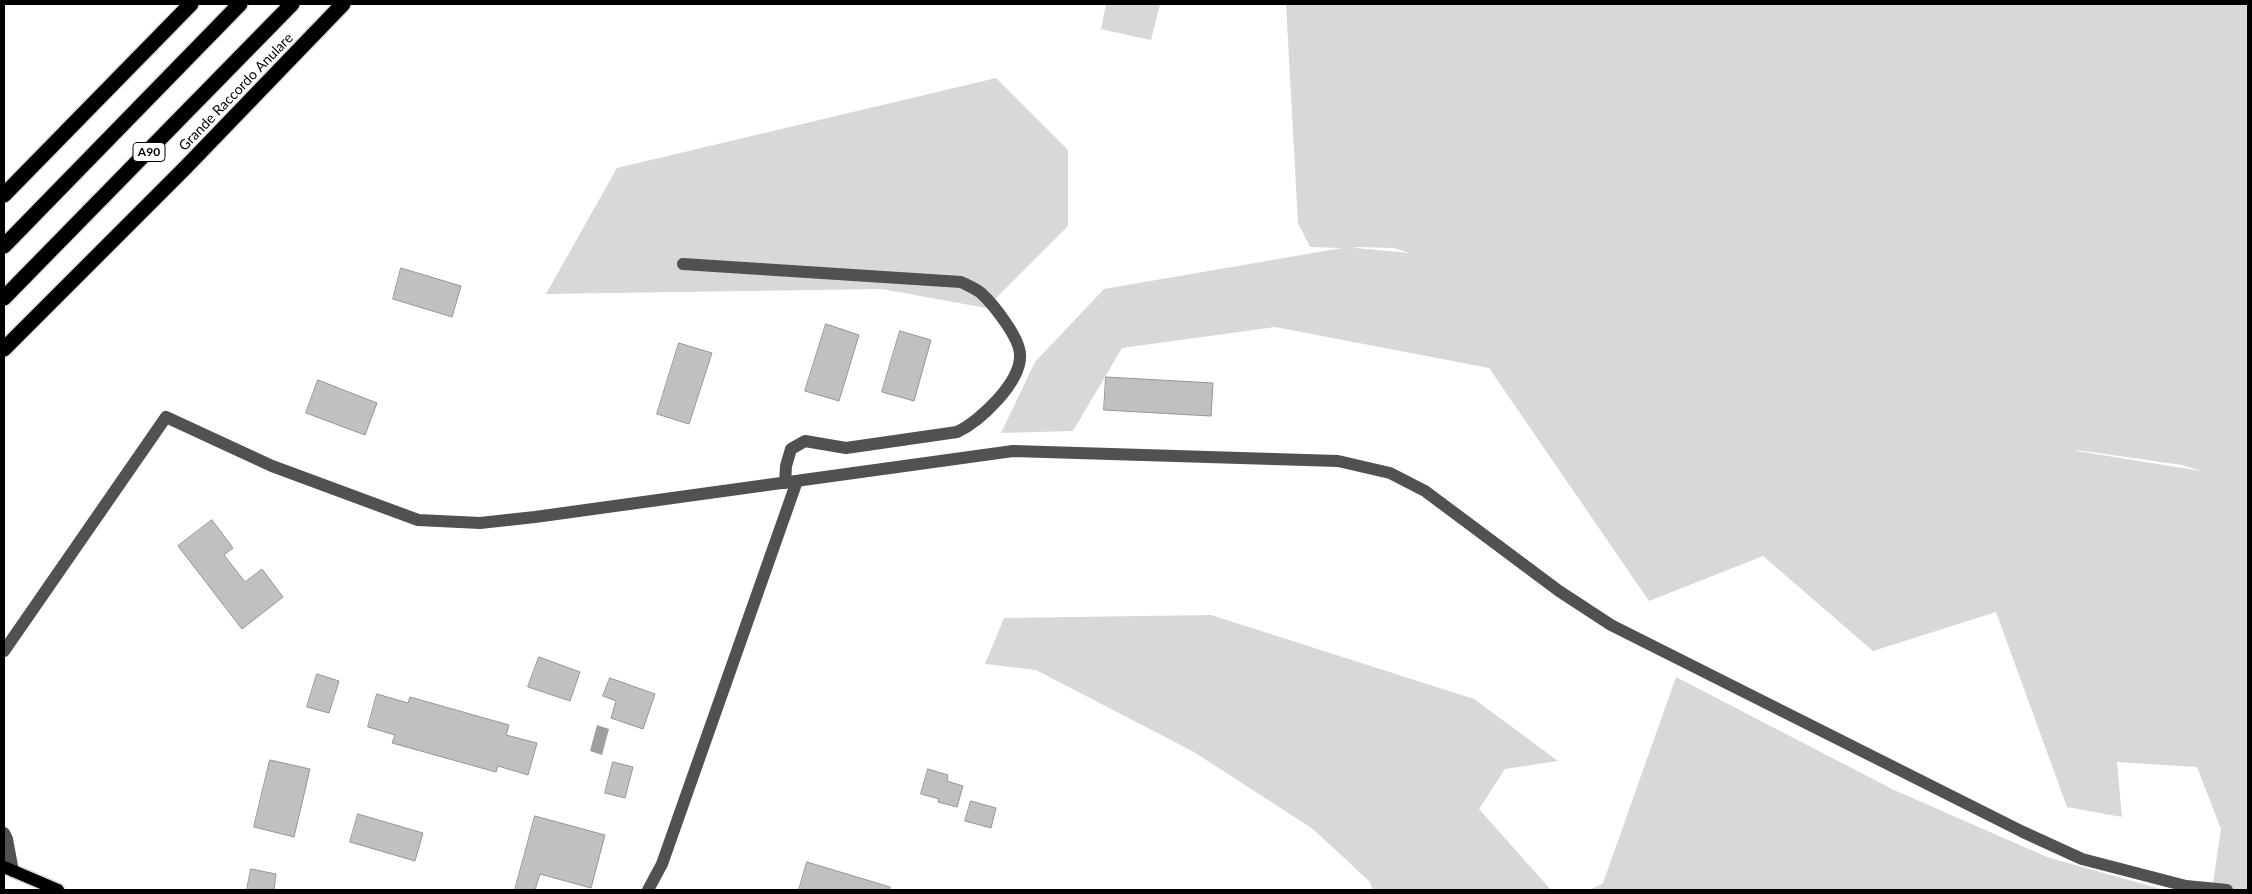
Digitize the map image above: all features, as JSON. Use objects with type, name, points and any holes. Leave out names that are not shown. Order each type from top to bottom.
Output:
[{"type":"highway","points":[[4,195],[192,4]]},
{"type":"highway","name":"A90","points":[[4,246],[240,4]]},
{"type":"highway","name":"Grande Raccordo Anulare","points":[[4,298],[292,4]]},
{"type":"highway","name":"Grande Raccordo Anulare","points":[[4,350],[343,4]]},
{"type":"main road","points":[[8,869],[58,890]]},
{"type":"street","points":[[648,890],[662,864],[791,482],[786,466],[791,449],[805,441],[846,448],[957,432],[972,424],[1000,396],[1018,370],[1020,353],[1013,336],[999,313],[980,292],[961,282],[683,264]]},
{"type":"street","points":[[4,651],[166,417],[272,466],[418,520],[480,523],[1012,451],[1338,461],[1390,473],[1424,491],[1559,590],[1611,625],[2023,832],[2082,859],[2186,886],[2226,890]]},
{"type":"street","points":[[4,833],[7,839],[8,869]]},
{"type":"shaded area","points":[[1106,4],[1160,4],[1151,40],[1101,29]]},
{"type":"shaded area","points":[[1286,4],[2248,4],[2248,890],[2220,890],[2213,883],[2221,829],[2197,767],[2117,762],[2122,817],[2067,807],[1996,612],[1873,651],[1763,556],[1649,601],[1489,368],[1275,327],[1122,348],[1073,431],[1001,433],[1035,362],[1104,289],[1342,248],[1310,247],[1298,223]],"holes":[[[1355,248],[1394,248],[1409,253]],[[2077,451],[2182,465],[2201,471]]]},
{"type":"shaded area","points":[[996,78],[1068,150],[1068,226],[986,308],[882,289],[546,294],[617,168]]},
{"type":"shaded area","points":[[1211,615],[1474,699],[1558,761],[1505,769],[1479,809],[1551,890],[1373,890],[1369,881],[1313,829],[1194,752],[1036,670],[985,664],[1004,618]]},
{"type":"shaded area","points":[[1676,677],[1894,790],[2047,857],[2164,890],[1590,890],[1603,883]]},
{"type":"shaded area","points":[[597,725],[609,729],[602,755],[590,751]]},
{"type":"building","points":[[401,268],[461,286],[452,317],[393,299]]},
{"type":"building","points":[[826,324],[859,335],[839,401],[805,391]]},
{"type":"building","points":[[900,331],[931,340],[914,401],[882,392]]},
{"type":"building","points":[[679,343],[712,353],[689,424],[657,414]]},
{"type":"building","points":[[1106,377],[1213,383],[1211,416],[1104,410]]},
{"type":"building","points":[[318,380],[377,403],[365,435],[306,413]]},
{"type":"building","points":[[212,520],[233,548],[224,555],[245,582],[262,569],[283,597],[242,629],[178,546]]},
{"type":"building","points":[[539,657],[580,672],[570,701],[528,687]]},
{"type":"building","points":[[317,674],[339,681],[329,713],[307,707]]},
{"type":"building","points":[[610,678],[655,694],[643,729],[611,718],[616,701],[603,696]]},
{"type":"building","points":[[377,694],[408,703],[410,697],[509,725],[506,735],[537,743],[528,775],[498,766],[496,772],[392,743],[395,735],[368,727]]},
{"type":"building","points":[[270,760],[310,769],[294,837],[254,827]]},
{"type":"building","points":[[613,762],[633,767],[625,798],[605,793]]},
{"type":"building","points":[[928,769],[948,775],[947,781],[963,786],[957,807],[938,802],[939,799],[921,794]]},
{"type":"building","points":[[971,801],[996,808],[991,828],[965,821]]},
{"type":"building","points":[[358,814],[423,833],[415,861],[350,842]]},
{"type":"building","points":[[535,816],[605,835],[591,888],[540,874],[535,890],[515,890]]},
{"type":"building","points":[[807,862],[890,887],[890,890],[799,890]]},
{"type":"building","points":[[251,869],[276,874],[274,890],[247,890]]}]
